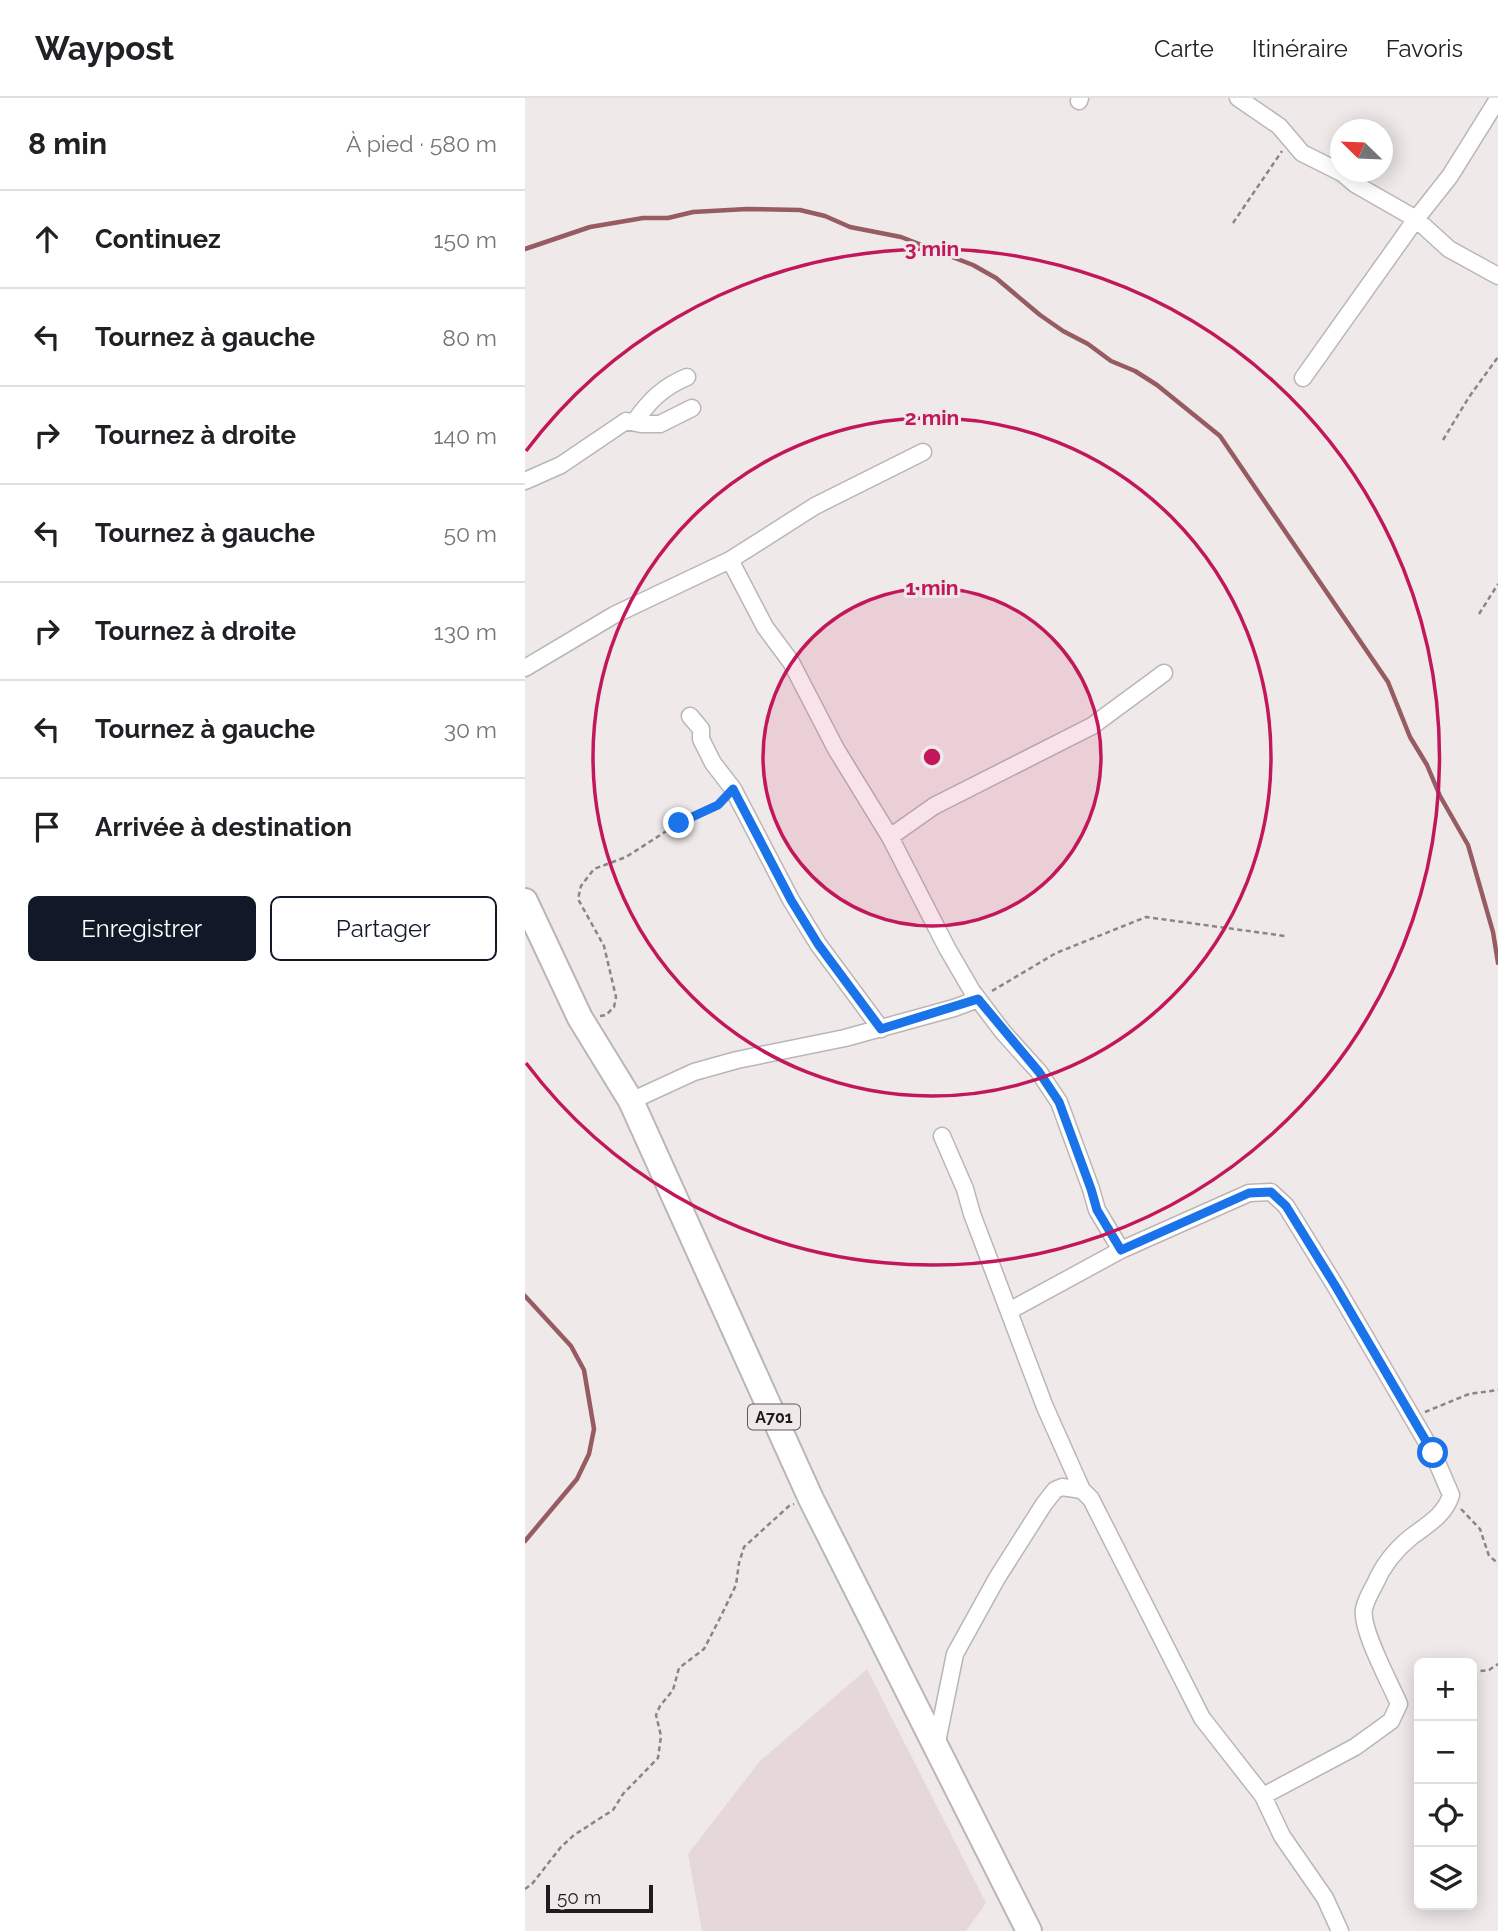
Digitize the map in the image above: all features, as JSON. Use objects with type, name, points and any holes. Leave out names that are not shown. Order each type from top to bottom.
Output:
[{"type":"main road","name":"A701","points":[[525,901],[580,1018],[631,1101],[811,1499],[1029,1931]]},
{"type":"street","points":[[1238,98],[1279,126],[1302,153],[1342,173],[1355,184],[1416,219],[1449,249],[1498,276]]},
{"type":"street","points":[[1303,378],[1416,219],[1450,176],[1498,99]]},
{"type":"street","points":[[635,421],[649,401],[673,383],[687,377]]},
{"type":"street","points":[[525,481],[561,465],[626,421],[660,424],[692,408]]},
{"type":"street","points":[[525,668],[614,615],[730,560],[815,506],[923,452]]},
{"type":"street","points":[[730,560],[765,627],[791,662],[837,749],[890,837],[947,948],[978,999],[1034,1066],[1059,1102],[1097,1210],[1121,1250]]},
{"type":"street","points":[[890,837],[934,806],[1092,726],[1164,673]]},
{"type":"street","points":[[690,716],[701,729],[701,739],[713,763],[733,789],[791,900],[818,944],[881,1029]]},
{"type":"street","points":[[631,1101],[694,1072],[881,1029],[978,999]]},
{"type":"street","points":[[942,1136],[965,1189],[1045,1407],[1082,1490],[1091,1499],[1111,1535],[1154,1627],[1202,1718],[1263,1796],[1282,1836],[1325,1898],[1340,1931]]},
{"type":"street","points":[[1009,1311],[1121,1250],[1249,1193],[1271,1192],[1286,1206],[1329,1275],[1433,1453],[1451,1495],[1448,1503],[1438,1517],[1397,1548],[1380,1573],[1364,1610],[1368,1638],[1383,1664],[1399,1704],[1391,1721],[1355,1747],[1263,1796]]},
{"type":"street","points":[[936,1747],[955,1654],[965,1634],[1055,1490],[1062,1487],[1082,1490]]},
{"type":"path","points":[[1233,223],[1290,141]]},
{"type":"path","points":[[1443,440],[1498,357]]},
{"type":"path","points":[[1479,614],[1498,584]]},
{"type":"path","points":[[580,1018],[606,1015],[614,1007],[616,998],[604,946],[578,899],[581,886],[594,869],[626,857],[679,823],[718,805],[733,789]]},
{"type":"path","points":[[978,999],[1056,953],[1146,918],[1285,936]]},
{"type":"path","points":[[1408,1412],[1426,1412],[1469,1394],[1498,1390]]},
{"type":"path","points":[[1451,1495],[1467,1518],[1480,1529],[1489,1556],[1498,1563]]},
{"type":"path","points":[[525,1889],[574,1835],[613,1810],[623,1794],[658,1758],[661,1736],[656,1715],[674,1690],[679,1668],[703,1649],[721,1616],[736,1585],[744,1547],[789,1506],[811,1499]]},
{"type":"path","points":[[1477,1671],[1489,1670],[1498,1664]]},
{"type":"shaded area","points":[[867,1669],[986,1903],[966,1931],[702,1931],[688,1854],[760,1761]]},
{"type":"waterway","points":[[525,249],[590,227],[643,218],[668,218],[693,212],[747,209],[800,210],[825,216],[850,227],[901,237],[973,265],[996,278],[1063,331],[1088,344],[1111,361],[1135,371],[1157,385],[1220,436],[1388,682],[1410,737],[1468,845],[1493,932],[1498,963]]},
{"type":"waterway","points":[[525,1296],[571,1346],[584,1370],[594,1429],[589,1454],[577,1479],[525,1541]]},
{"type":"route","points":[[679,823],[718,805],[733,789],[791,900],[818,944],[881,1029],[978,999],[1039,1072],[1059,1102],[1093,1201],[1121,1250],[1249,1193],[1271,1192],[1286,1206],[1433,1453]]}]
